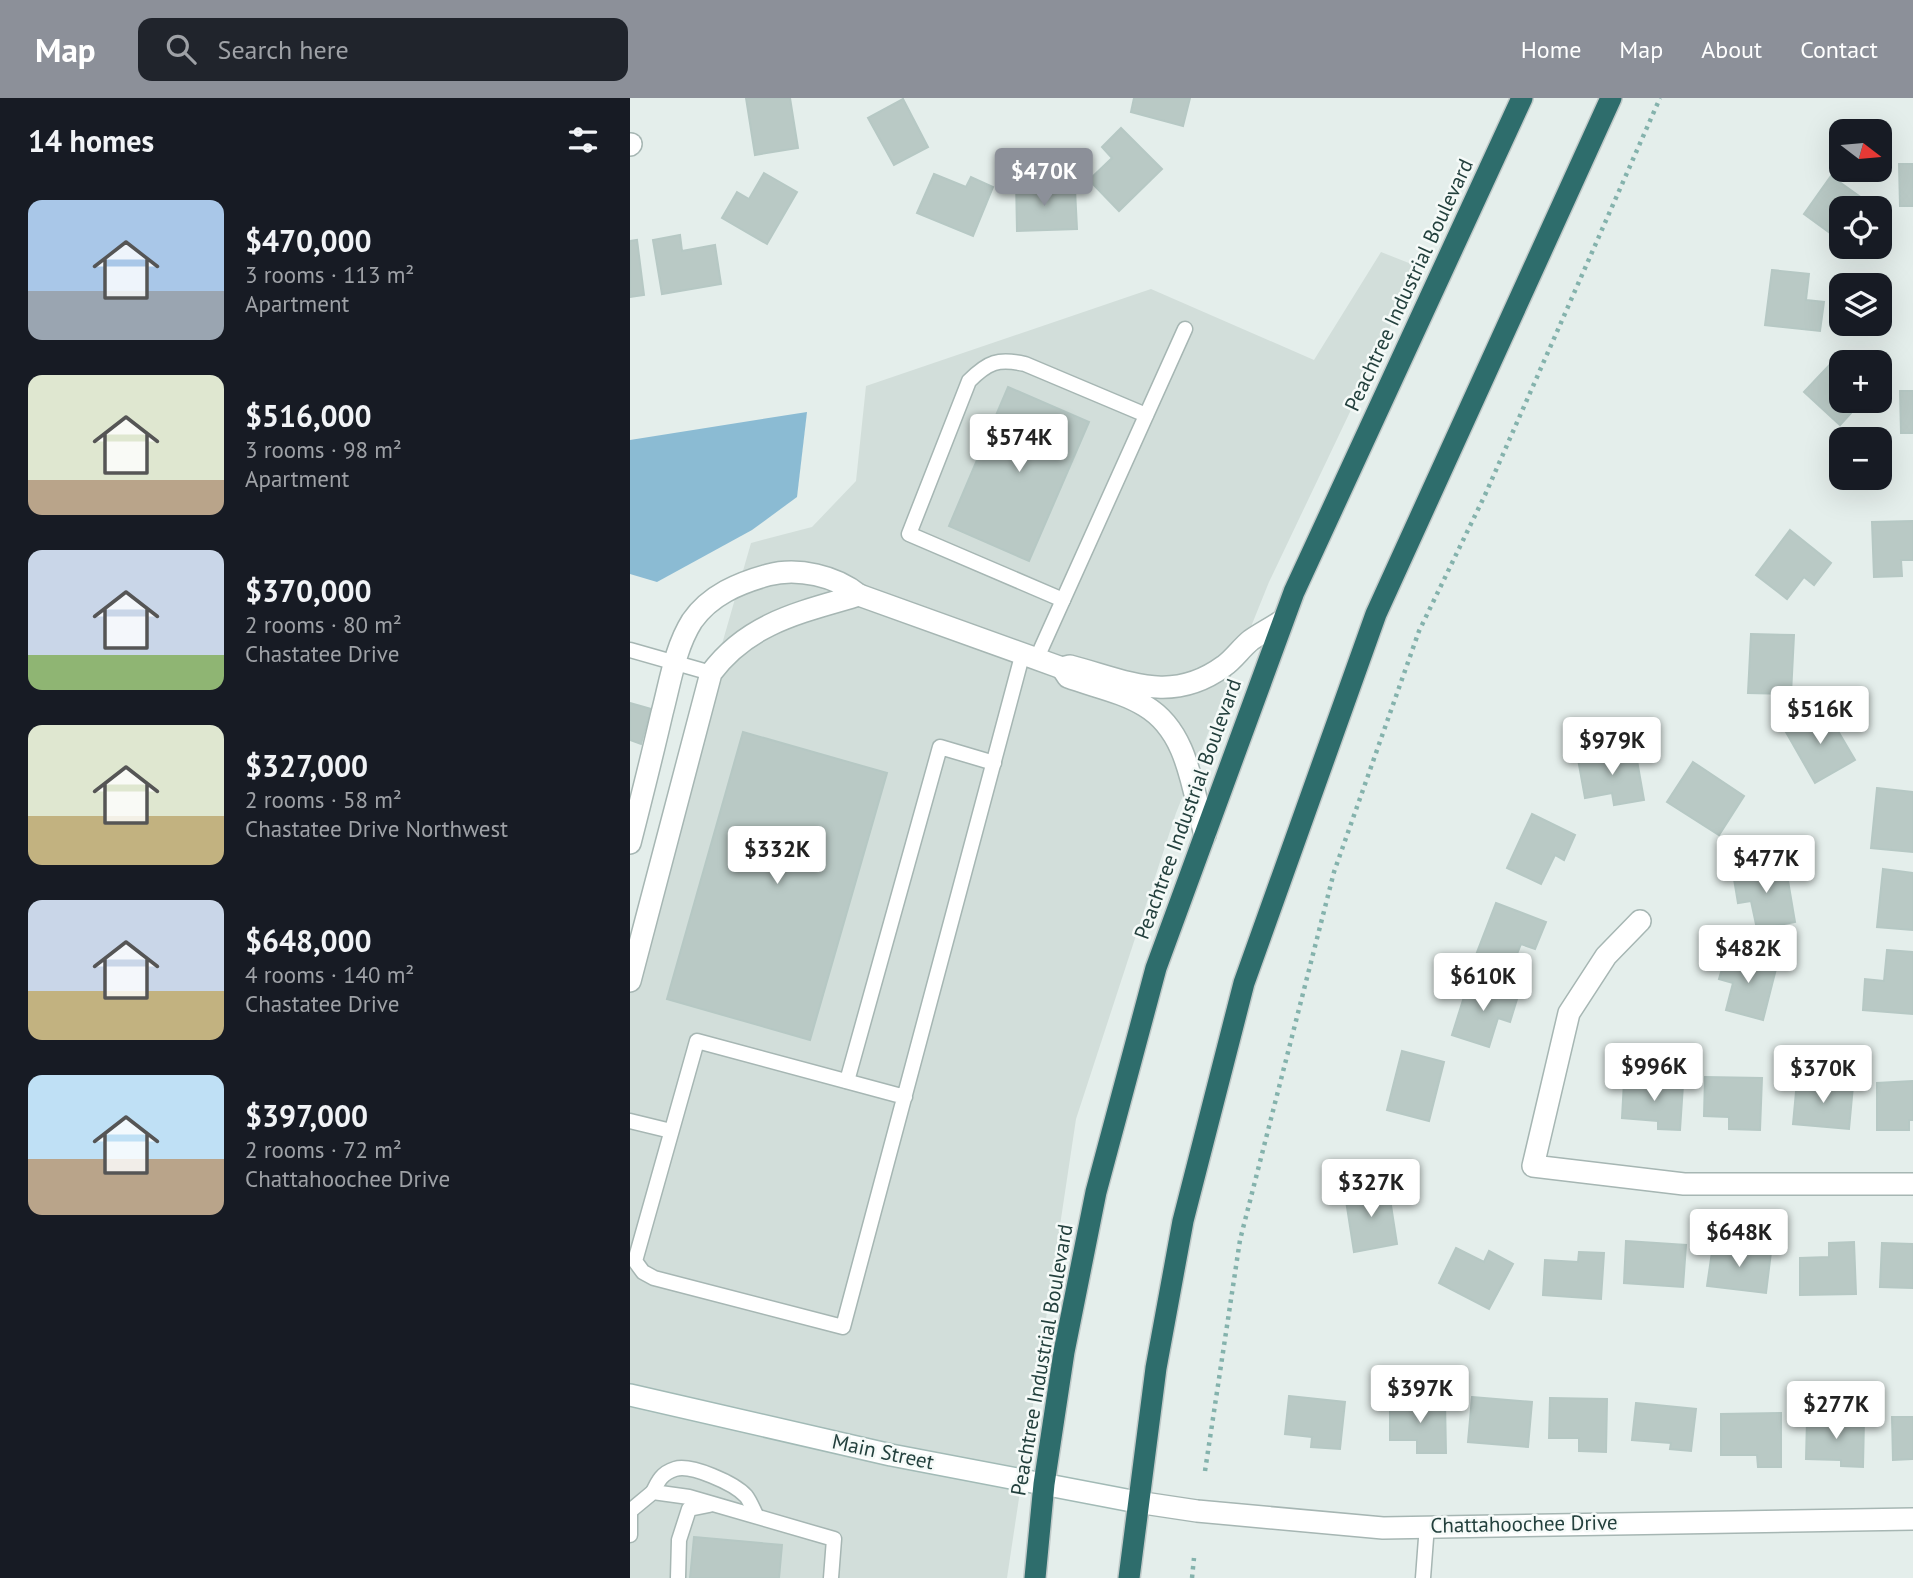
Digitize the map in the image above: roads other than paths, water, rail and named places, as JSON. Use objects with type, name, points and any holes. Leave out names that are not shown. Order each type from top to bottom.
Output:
[{"type":"highway","name":"Peachtree Industrial Boulevard","points":[[1035,1578],[1044,1484],[1064,1352],[1096,1192],[1156,968],[1283,620],[1522,98]]},
{"type":"highway","points":[[1129,1578],[1156,1368],[1182,1221],[1244,983],[1376,614],[1611,98]]},
{"type":"street","points":[[630,843],[675,663],[693,621],[720,593],[742,583],[775,573],[797,572],[846,584],[859,595],[1029,658],[1062,668],[1070,666],[1150,687],[1173,690],[1202,679],[1224,666],[1250,641],[1283,620]]},
{"type":"street","points":[[630,981],[711,673],[723,657],[751,634],[780,618],[859,595]]},
{"type":"street","points":[[1062,668],[1068,677],[1144,705],[1173,733],[1186,760],[1205,835]]},
{"type":"street","points":[[1640,920],[1606,956],[1569,1013],[1533,1166],[1597,1176],[1684,1184],[1913,1184]]},
{"type":"street","name":"Main Street","points":[[630,1395],[878,1452],[1137,1502]]},
{"type":"street","name":"Chattahoochee Drive","points":[[1137,1502],[1197,1511],[1383,1528],[1427,1525],[1913,1519]]},
{"type":"lane","points":[[905,1097],[697,1041],[635,1261],[643,1272],[654,1278],[843,1327],[905,1097],[994,763],[1029,658],[1063,600],[1185,329]]},
{"type":"lane","points":[[1063,600],[909,534],[969,382],[987,363],[1005,359],[1025,363],[1146,415]]},
{"type":"lane","points":[[630,650],[711,673]]},
{"type":"lane","points":[[847,1082],[940,747],[994,763]]},
{"type":"lane","points":[[630,1121],[671,1131]]},
{"type":"lane","points":[[630,1535],[630,1511],[653,1492],[662,1476],[677,1468],[705,1473],[730,1483],[747,1497],[756,1516]]},
{"type":"lane","points":[[653,1492],[713,1504],[834,1539],[831,1578]]},
{"type":"lane","points":[[678,1578],[679,1540],[689,1509],[713,1504]]},
{"type":"lane","points":[[1423,1578],[1427,1525]]},
{"type":"water","points":[[807,412],[797,497],[752,530],[657,582],[630,574],[630,440]]}]
